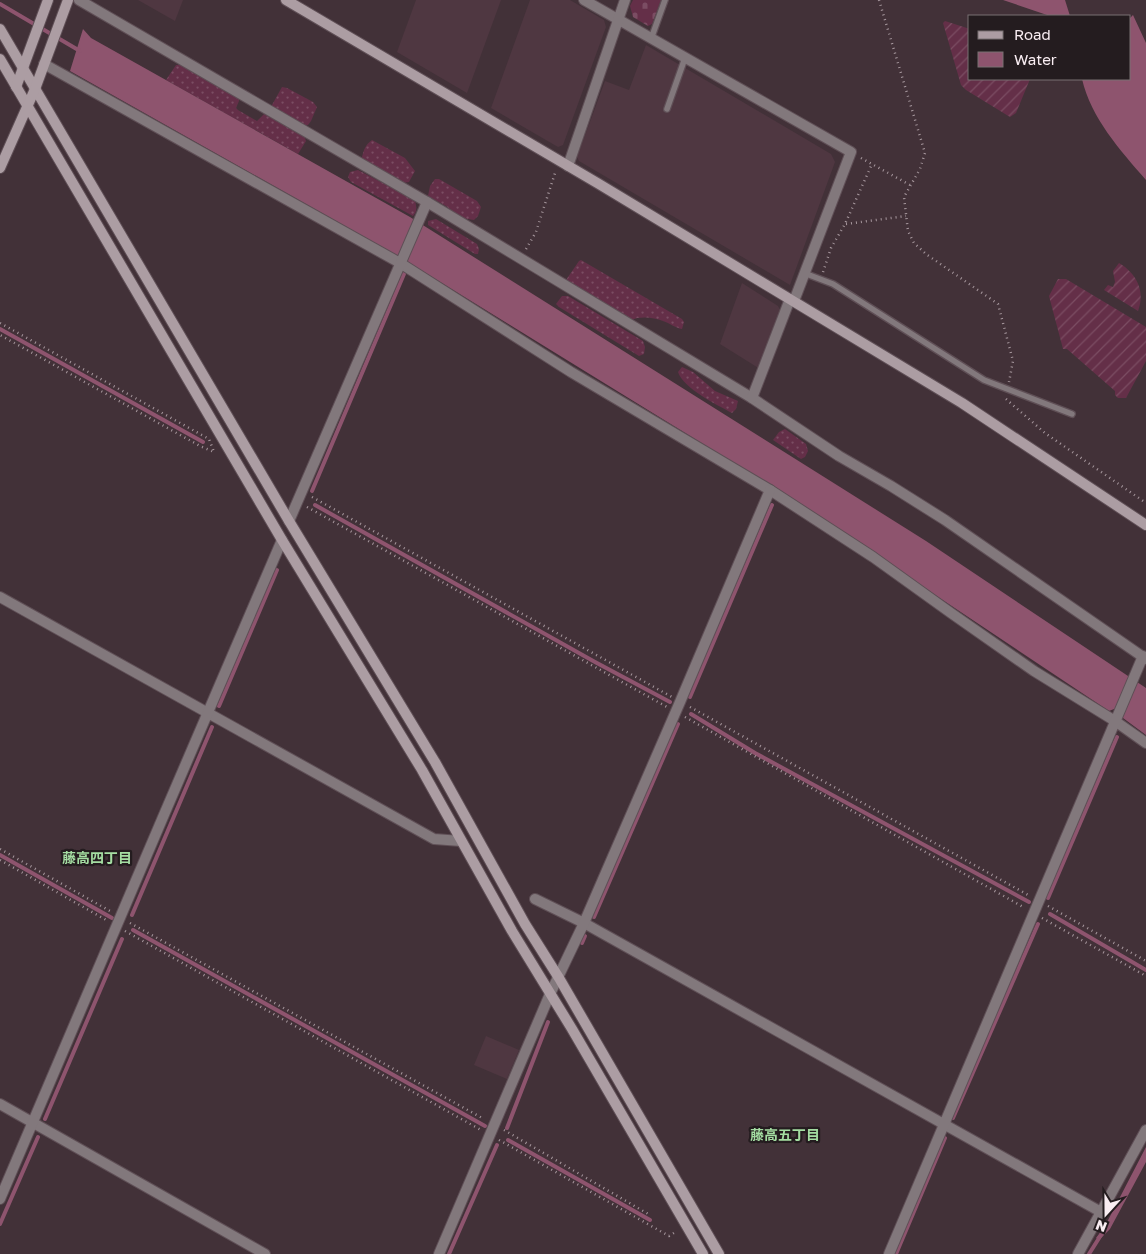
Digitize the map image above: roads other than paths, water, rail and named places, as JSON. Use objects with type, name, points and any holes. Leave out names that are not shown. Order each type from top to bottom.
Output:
[{"type":"street","points":[[0,168],[35,88],[68,0]]},
{"type":"street","points":[[79,0],[427,202],[752,398],[839,456],[944,520],[1144,658],[1133,678],[889,1254]]},
{"type":"street","points":[[286,0],[962,403],[1146,524]]},
{"type":"street","points":[[584,0],[851,152],[804,273],[752,398]]},
{"type":"street","points":[[564,164],[625,0]]},
{"type":"street","points":[[16,87],[47,3]]},
{"type":"street","points":[[0,29],[289,521],[435,762],[525,924],[559,978],[719,1254]]},
{"type":"street","points":[[0,60],[282,540],[422,770],[512,931],[703,1254]]},
{"type":"street","points":[[44,64],[400,263],[571,372],[770,490],[873,557],[1034,671],[1116,718],[1146,743]]},
{"type":"street","points":[[289,521],[427,202]]},
{"type":"street","points":[[440,1254],[550,994],[584,923],[770,490]]},
{"type":"street","points":[[0,1199],[282,540]]},
{"type":"street","points":[[0,597],[434,839],[461,840]]},
{"type":"street","points":[[535,899],[584,923],[1101,1212]]},
{"type":"street","points":[[0,1104],[265,1254]]},
{"type":"street","points":[[1078,1254],[1146,1130]]},
{"type":"lane","points":[[651,39],[665,0]]},
{"type":"lane","points":[[667,109],[685,58]]},
{"type":"lane","points":[[804,273],[833,284],[984,380],[1072,414]]},
{"type":"water","points":[[1003,0],[1065,0],[1070,15],[1047,15]]},
{"type":"water","points":[[1133,15],[1146,43],[1146,180],[1099,120],[1086,93],[1082,80],[1131,80],[1131,17]]},
{"type":"water","points":[[83,29],[91,38],[410,217],[926,541],[1146,688],[1146,735],[1114,709],[1109,711],[778,490],[398,256],[70,71]]},
{"type":"water","points":[[1146,1147],[1146,1162],[1110,1229],[1099,1240],[1096,1238],[1105,1226]]},
{"type":"waterway","points":[[0,4],[80,51]]},
{"type":"waterway","points":[[312,491],[404,274]]},
{"type":"waterway","points":[[0,329],[203,442]]},
{"type":"waterway","points":[[315,505],[670,702]]},
{"type":"waterway","points":[[690,697],[772,505]]},
{"type":"waterway","points":[[219,706],[277,570]]},
{"type":"waterway","points":[[691,714],[755,753],[1029,902]]},
{"type":"waterway","points":[[594,917],[678,724]]},
{"type":"waterway","points":[[132,915],[212,727]]},
{"type":"waterway","points":[[1048,898],[1117,737]]},
{"type":"waterway","points":[[0,855],[112,918]]},
{"type":"waterway","points":[[1050,914],[1146,970]]},
{"type":"waterway","points":[[953,1118],[1038,924]]},
{"type":"waterway","points":[[133,930],[485,1126]]},
{"type":"waterway","points":[[582,943],[585,936]]},
{"type":"waterway","points":[[45,1119],[122,939]]},
{"type":"waterway","points":[[507,1128],[548,1022]]},
{"type":"waterway","points":[[0,1224],[38,1137]]},
{"type":"waterway","points":[[896,1254],[945,1138]]},
{"type":"waterway","points":[[508,1140],[650,1220]]},
{"type":"waterway","points":[[449,1254],[497,1145]]},
{"type":"waterway","points":[[1089,1254],[1101,1235]]},
{"type":"district","name":"藤高四丁目","points":[[97,858]]},
{"type":"district","name":"藤高五丁目","points":[[785,1135]]}]
